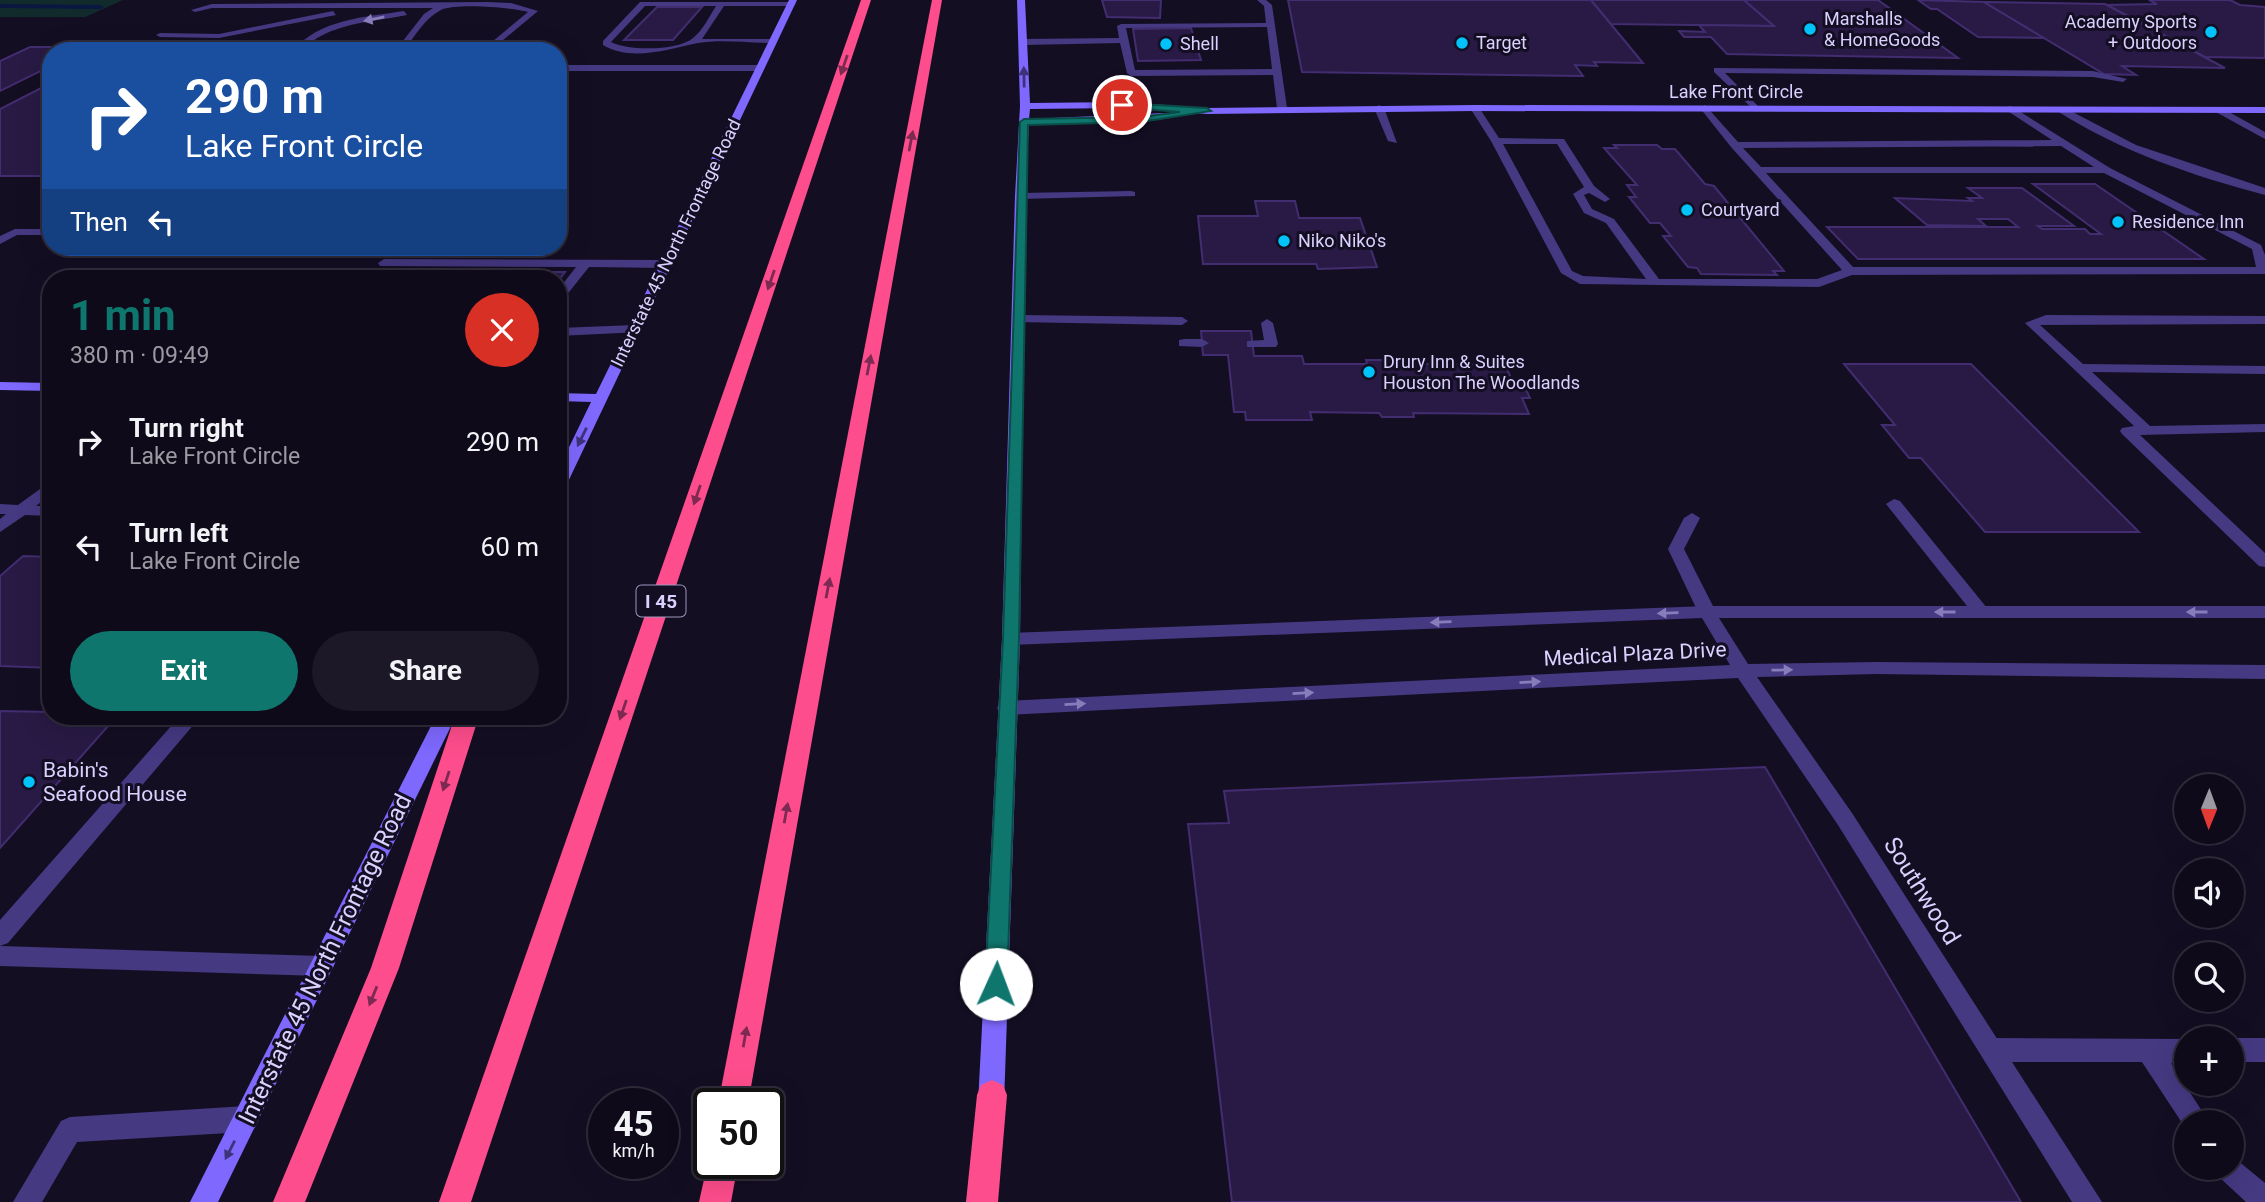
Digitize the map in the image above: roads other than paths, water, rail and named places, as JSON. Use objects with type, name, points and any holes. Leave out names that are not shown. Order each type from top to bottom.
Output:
[{"type":"highway","name":"I 45","points":[[455,1202],[866,0]]},
{"type":"highway","points":[[736,1088],[937,0]]},
{"type":"highway","points":[[289,1202],[385,968],[464,725]]},
{"type":"highway","points":[[982,1202],[992,1094]]},
{"type":"highway","points":[[715,1202],[719,1179]]},
{"type":"main road","points":[[987,1202],[1011,639],[1020,196],[1025,106],[1021,0]]},
{"type":"main road","name":"Interstate 45 North Frontage Road","points":[[567,468],[792,2]]},
{"type":"main road","name":"Lake Front Circle","points":[[1025,106],[1122,105],[1207,111]]},
{"type":"main road","name":"Lake Front Circle","points":[[1024,122],[1141,119],[1207,111],[1282,108],[2265,110]]},
{"type":"main road","points":[[0,386],[42,387]]},
{"type":"main road","points":[[567,397],[601,398]]},
{"type":"main road","name":"Interstate 45 North Frontage Road","points":[[204,1202],[442,725]]},
{"type":"street","points":[[1261,0],[1268,5],[1282,108]]},
{"type":"street","points":[[774,41],[695,41],[673,49],[618,49],[606,43],[643,4],[792,2]]},
{"type":"street","points":[[695,41],[722,4]]},
{"type":"street","points":[[160,35],[219,36],[373,5]]},
{"type":"street","points":[[195,10],[212,6],[373,5],[524,7],[534,11],[496,42]]},
{"type":"street","points":[[306,42],[319,33],[351,23],[441,6]]},
{"type":"street","points":[[406,42],[427,16],[441,6]]},
{"type":"street","points":[[1270,25],[1121,26],[1131,73],[1277,72]]},
{"type":"street","points":[[1024,42],[1124,40]]},
{"type":"street","points":[[567,68],[759,72]]},
{"type":"street","points":[[1755,107],[1717,70],[2093,74],[2123,79]]},
{"type":"street","points":[[567,78],[759,72]]},
{"type":"street","points":[[1379,108],[1393,141]]},
{"type":"street","points":[[1475,108],[1496,141],[1567,272],[1580,281],[1819,283],[1850,271],[2263,271],[2257,247],[2106,170],[2008,108]]},
{"type":"street","points":[[1704,108],[1850,271]]},
{"type":"street","points":[[2060,108],[2098,131],[2265,192]]},
{"type":"street","points":[[2217,110],[2265,135]]},
{"type":"street","points":[[1496,141],[1560,141],[1590,188],[1605,199]]},
{"type":"street","points":[[1735,145],[2064,143]]},
{"type":"street","points":[[1758,170],[2106,170]]},
{"type":"street","points":[[1590,188],[1578,194],[1588,211],[1612,217],[1655,283]]},
{"type":"street","points":[[1020,196],[1131,194]]},
{"type":"street","points":[[0,241],[15,232],[42,232]]},
{"type":"street","points":[[384,263],[666,264]]},
{"type":"street","points":[[567,287],[585,264]]},
{"type":"street","points":[[1019,319],[1182,321]]},
{"type":"street","points":[[2145,429],[2031,323],[2046,319],[2265,320]]},
{"type":"street","points":[[1252,344],[1270,344],[1267,323]]},
{"type":"street","points":[[567,332],[635,329]]},
{"type":"street","points":[[1184,343],[1202,343]]},
{"type":"street","points":[[2080,368],[2265,370]]},
{"type":"street","points":[[2265,428],[2127,431],[2265,562]]},
{"type":"street","points":[[0,527],[42,493]]},
{"type":"street","points":[[1894,505],[1981,612]]},
{"type":"street","points":[[0,509],[42,511]]},
{"type":"street","name":"Southwood","points":[[1692,518],[1676,549],[1707,612],[1743,671],[1845,819],[2088,1202]]},
{"type":"street","name":"Medical Plaza Drive","points":[[1011,639],[1707,612],[2265,612]]},
{"type":"street","name":"Medical Plaza Drive","points":[[1007,708],[1743,671],[1876,668],[2265,672]]},
{"type":"street","points":[[0,936],[183,725]]},
{"type":"street","points":[[0,956],[322,966]]},
{"type":"street","points":[[1992,1050],[2174,1051]]},
{"type":"street","points":[[2244,1051],[2265,1050]]},
{"type":"street","points":[[2149,1052],[2188,1110]]},
{"type":"street","points":[[27,1202],[70,1130],[246,1119]]},
{"type":"street","points":[[2240,1180],[2265,1199]]},
{"type":"waterway","points":[[0,6],[101,7]]},
{"type":"place","name":"Marshalls & HomeGoods","points":[[1810,29]]},
{"type":"place","name":"Academy Sports + Outdoors","points":[[2211,32]]},
{"type":"place","name":"Target","points":[[1462,43]]},
{"type":"place","name":"Shell","points":[[1166,44]]},
{"type":"place","name":"Courtyard","points":[[1687,210]]},
{"type":"place","name":"Residence Inn","points":[[2118,222]]},
{"type":"place","name":"Niko Niko's","points":[[1284,241]]},
{"type":"place","name":"Drury Inn & Suites Houston The Woodlands","points":[[1369,372]]},
{"type":"place","name":"Babin's Seafood House","points":[[29,782]]}]
